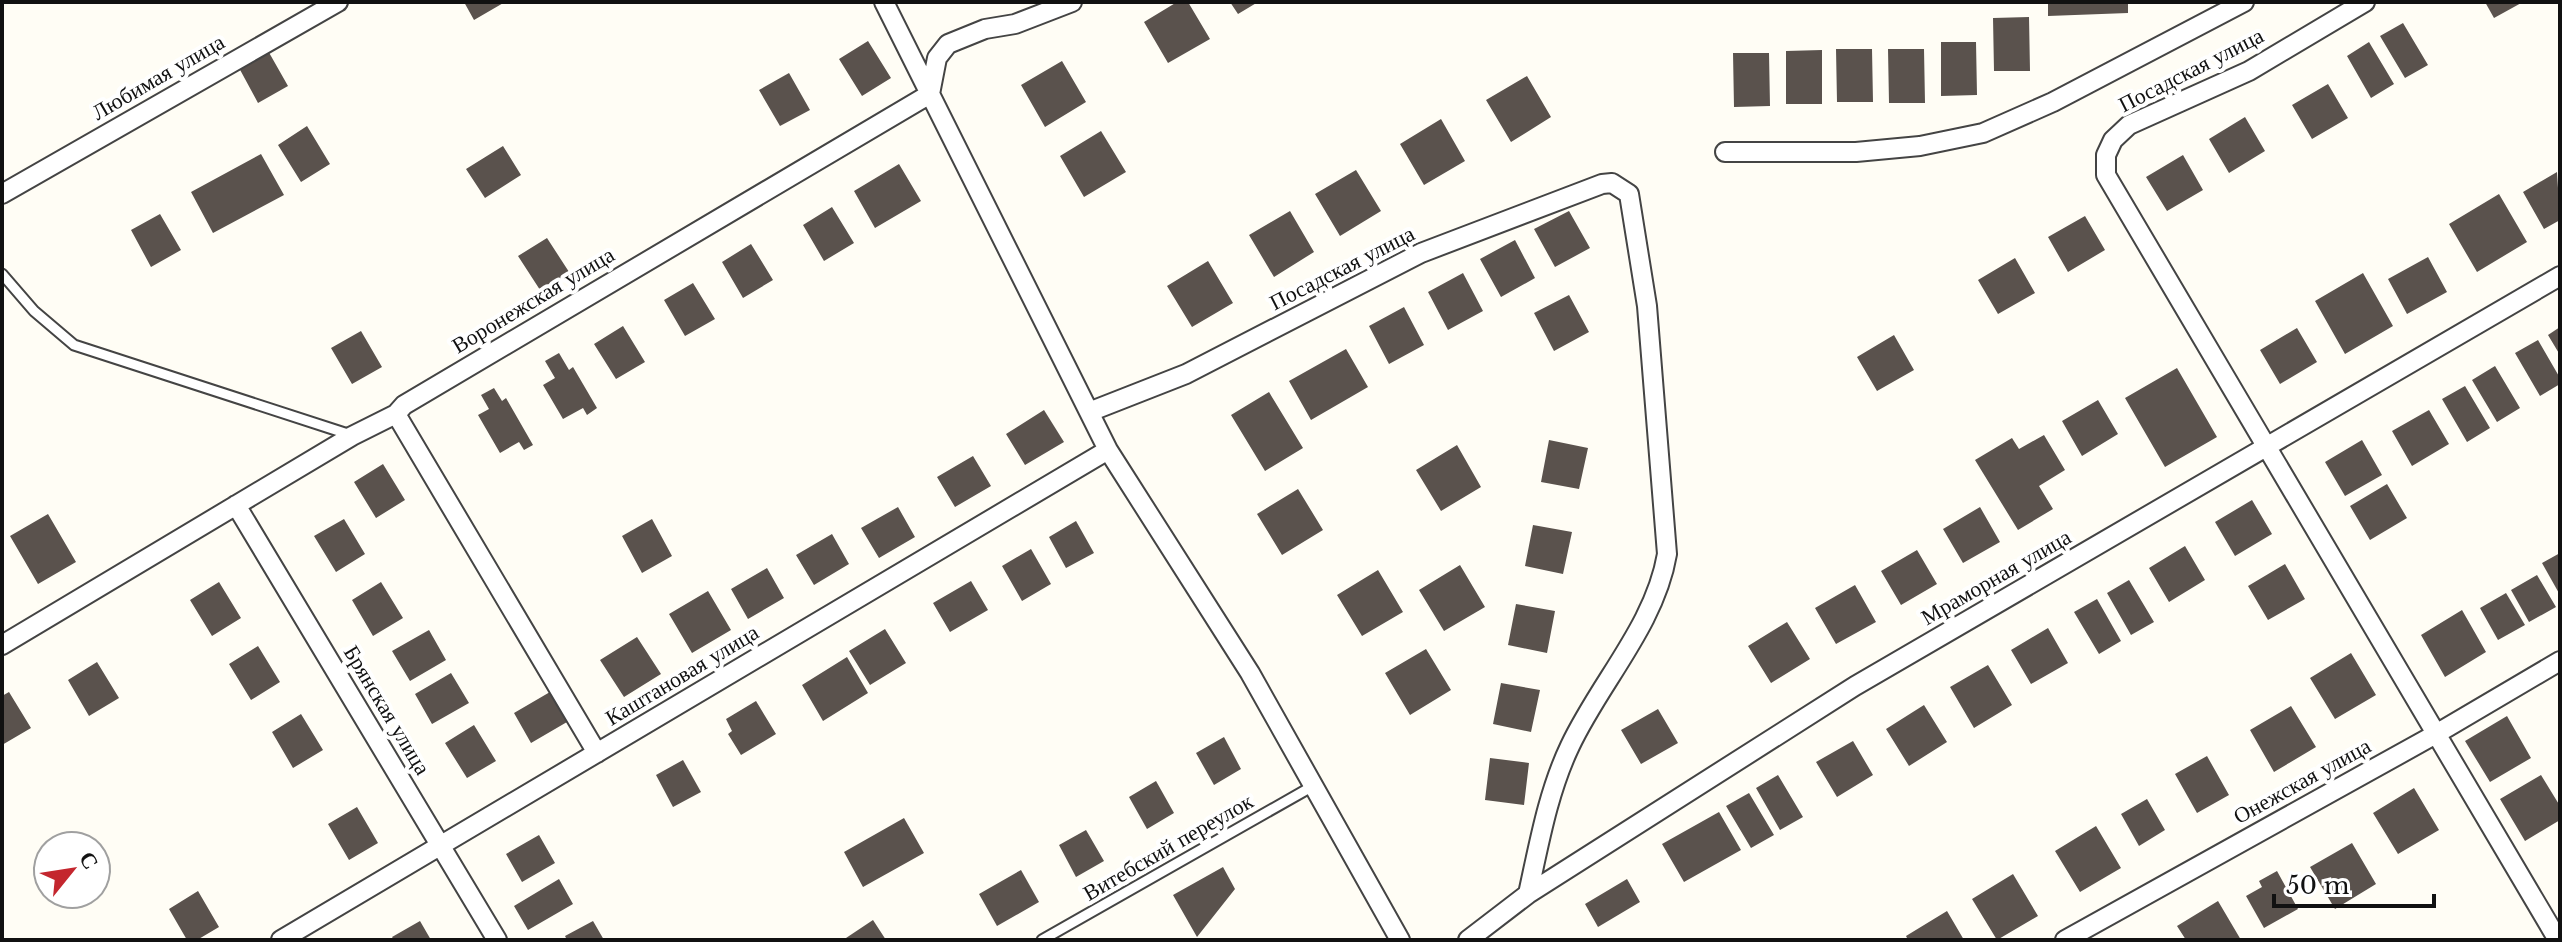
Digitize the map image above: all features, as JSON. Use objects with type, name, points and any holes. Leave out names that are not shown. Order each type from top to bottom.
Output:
[{"type":"street","name":"Любимая улица","points":[[2,194],[338,2]]},
{"type":"street","points":[[884,2],[1108,450],[1250,673],[1400,940]]},
{"type":"street","points":[[930,94],[937,58],[948,44],[985,29],[1015,24],[1072,2]]},
{"type":"street","points":[[1725,152],[1856,152],[1920,146],[1983,133],[2053,102],[2244,2]]},
{"type":"street","name":"Посадская улица","points":[[2266,449],[2106,175],[2106,155],[2113,140],[2129,125],[2249,71],[2365,2]]},
{"type":"street","name":"Воронежская улица","points":[[2,645],[352,436],[396,414],[404,405],[930,94]]},
{"type":"street","name":"Посадская улица","points":[[1089,412],[1186,374],[1421,253],[1602,184],[1621,186],[1634,204],[1647,306],[1667,554],[1662,581],[1646,615],[1569,748],[1545,814],[1528,894]]},
{"type":"street","name":"Мраморная улица","points":[[1468,940],[1528,894],[1855,686],[2560,276]]},
{"type":"street","points":[[396,414],[597,753]]},
{"type":"street","points":[[2266,449],[2558,940]]},
{"type":"street","name":"Каштановая улица","points":[[281,940],[1108,450]]},
{"type":"street","name":"Брянская улица","points":[[236,505],[497,940]]},
{"type":"street","name":"Онежская улица","points":[[2065,940],[2436,734],[2560,661]]},
{"type":"lane","points":[[2,274],[34,311],[74,345],[352,436]]},
{"type":"lane","name":"Витебский переулок","points":[[1042,940],[1313,786]]},
{"type":"building","points":[[464,2],[505,2],[474,20]]},
{"type":"building","points":[[1177,2],[1188,2],[1210,39],[1168,63],[1144,22]]},
{"type":"building","points":[[1230,2],[1258,2],[1238,14]]},
{"type":"building","points":[[2048,2],[2128,2],[2128,13],[2048,16]]},
{"type":"building","points":[[2485,2],[2523,2],[2494,18]]},
{"type":"building","points":[[2029,17],[2030,71],[1994,71],[1993,18]]},
{"type":"building","points":[[2403,23],[2428,65],[2405,78],[2380,36]]},
{"type":"building","points":[[868,41],[891,78],[862,96],[839,59]]},
{"type":"building","points":[[1941,42],[1976,42],[1977,95],[1941,96]]},
{"type":"building","points":[[2369,42],[2394,84],[2371,98],[2347,56]]},
{"type":"building","points":[[267,49],[288,86],[258,103],[238,66]]},
{"type":"building","points":[[1836,49],[1872,49],[1873,102],[1837,102]]},
{"type":"building","points":[[1888,49],[1924,49],[1925,103],[1889,103]]},
{"type":"building","points":[[1822,50],[1822,104],[1786,104],[1786,51]]},
{"type":"building","points":[[1733,53],[1769,53],[1770,106],[1734,107]]},
{"type":"building","points":[[1062,61],[1086,102],[1045,127],[1021,85]]},
{"type":"building","points":[[789,73],[810,110],[780,126],[759,90]]},
{"type":"building","points":[[1527,76],[1551,117],[1511,142],[1486,100]]},
{"type":"building","points":[[2328,84],[2348,118],[2312,139],[2292,105]]},
{"type":"building","points":[[2245,117],[2265,151],[2229,173],[2209,139]]},
{"type":"building","points":[[1441,119],[1465,161],[1424,185],[1400,144]]},
{"type":"building","points":[[307,126],[330,164],[301,182],[278,145]]},
{"type":"building","points":[[1101,131],[1126,172],[1084,197],[1060,156]]},
{"type":"building","points":[[503,146],[521,175],[485,198],[466,169]]},
{"type":"building","points":[[261,154],[284,195],[213,233],[191,192]]},
{"type":"building","points":[[2183,155],[2203,190],[2167,211],[2146,177]]},
{"type":"building","points":[[899,164],[921,201],[875,228],[854,191]]},
{"type":"building","points":[[1356,170],[1381,211],[1340,236],[1315,194]]},
{"type":"building","points":[[2557,172],[2560,220],[2544,229],[2523,192]]},
{"type":"building","points":[[2499,194],[2527,242],[2477,272],[2449,224]]},
{"type":"building","points":[[832,207],[854,243],[824,261],[803,225]]},
{"type":"building","points":[[1290,211],[1314,252],[1274,277],[1249,235]]},
{"type":"building","points":[[1569,211],[1590,248],[1555,267],[1534,229]]},
{"type":"building","points":[[160,214],[181,250],[151,267],[131,230]]},
{"type":"building","points":[[2085,216],[2105,250],[2068,272],[2048,237]]},
{"type":"building","points":[[547,238],[571,275],[542,293],[518,256]]},
{"type":"building","points":[[1515,240],[1535,278],[1501,297],[1480,259]]},
{"type":"building","points":[[751,244],[773,280],[743,298],[722,262]]},
{"type":"building","points":[[2428,257],[2447,292],[2407,314],[2388,279]]},
{"type":"building","points":[[2015,258],[2035,293],[1998,314],[1978,280]]},
{"type":"building","points":[[1208,261],[1233,303],[1192,327],[1167,286]]},
{"type":"building","points":[[1463,273],[1483,311],[1448,330],[1428,292]]},
{"type":"building","points":[[2363,273],[2393,326],[2345,354],[2315,301]]},
{"type":"building","points":[[693,283],[715,319],[685,336],[664,300]]},
{"type":"building","points":[[1569,295],[1589,332],[1554,351],[1534,313]]},
{"type":"building","points":[[1404,307],[1424,345],[1389,364],[1369,326]]},
{"type":"building","points":[[623,326],[645,362],[616,379],[594,344]]},
{"type":"building","points":[[2560,327],[2560,355],[2548,335]]},
{"type":"building","points":[[2297,328],[2317,362],[2280,384],[2260,350]]},
{"type":"building","points":[[361,331],[382,367],[352,384],[331,348]]},
{"type":"building","points":[[1894,335],[1914,370],[1877,391],[1857,357]]},
{"type":"building","points":[[2538,340],[2560,378],[2560,384],[2540,396],[2515,353]]},
{"type":"building","points":[[1346,349],[1368,387],[1311,420],[1289,381]]},
{"type":"building","points":[[559,353],[569,370],[573,367],[597,408],[587,415],[583,408],[563,419],[543,385],[555,378],[545,361]]},
{"type":"building","points":[[2495,366],[2520,408],[2497,422],[2472,380]]},
{"type":"building","points":[[2177,368],[2217,437],[2165,467],[2125,398]]},
{"type":"building","points":[[2465,386],[2490,428],[2467,442],[2442,399]]},
{"type":"building","points":[[494,388],[502,401],[506,398],[533,445],[524,450],[519,442],[500,453],[478,415],[489,409],[481,395]]},
{"type":"building","points":[[1269,392],[1303,448],[1265,471],[1231,415]]},
{"type":"building","points":[[2098,400],[2118,434],[2082,456],[2062,421]]},
{"type":"building","points":[[1044,410],[1064,442],[1025,465],[1006,434]]},
{"type":"building","points":[[2429,410],[2449,444],[2412,466],[2392,431]]},
{"type":"building","points":[[2044,435],[2065,470],[2039,486],[2053,509],[2018,530],[1975,460],[2012,438],[2019,449]]},
{"type":"building","points":[[1549,440],[1588,448],[1579,489],[1541,482]]},
{"type":"building","points":[[2362,440],[2382,475],[2345,496],[2325,462]]},
{"type":"building","points":[[1457,445],[1481,487],[1441,511],[1416,470]]},
{"type":"building","points":[[973,456],[991,486],[955,507],[937,477]]},
{"type":"building","points":[[383,464],[405,500],[376,518],[354,482]]},
{"type":"building","points":[[2387,484],[2407,518],[2370,540],[2350,506]]},
{"type":"building","points":[[1298,489],[1323,530],[1282,555],[1257,514]]},
{"type":"building","points":[[2252,500],[2272,534],[2235,556],[2215,522]]},
{"type":"building","points":[[898,507],[915,537],[879,558],[861,528]]},
{"type":"building","points":[[1980,507],[2000,542],[1963,563],[1943,529]]},
{"type":"building","points":[[48,514],[76,562],[38,584],[10,536]]},
{"type":"building","points":[[344,519],[365,554],[336,572],[314,536]]},
{"type":"building","points":[[652,519],[672,556],[642,573],[622,536]]},
{"type":"building","points":[[1076,521],[1094,553],[1066,568],[1049,537]]},
{"type":"building","points":[[1533,525],[1572,532],[1563,574],[1525,566]]},
{"type":"building","points":[[832,534],[849,564],[814,585],[796,555]]},
{"type":"building","points":[[2185,546],[2205,580],[2169,602],[2149,568]]},
{"type":"building","points":[[1031,549],[1051,584],[1022,601],[1002,566]]},
{"type":"building","points":[[1917,550],[1937,584],[1901,605],[1881,571]]},
{"type":"building","points":[[2560,553],[2560,595],[2542,563]]},
{"type":"building","points":[[2285,564],[2305,599],[2268,620],[2248,586]]},
{"type":"building","points":[[1460,565],[1485,607],[1444,631],[1419,590]]},
{"type":"building","points":[[767,568],[784,598],[748,619],[731,589]]},
{"type":"building","points":[[1378,570],[1403,612],[1362,636],[1337,595]]},
{"type":"building","points":[[2537,575],[2556,607],[2529,622],[2511,590]]},
{"type":"building","points":[[2129,580],[2154,622],[2131,635],[2107,593]]},
{"type":"building","points":[[971,581],[988,610],[950,632],[933,603]]},
{"type":"building","points":[[219,582],[241,618],[212,636],[190,600]]},
{"type":"building","points":[[381,582],[403,618],[373,636],[352,600]]},
{"type":"building","points":[[1855,585],[1876,622],[1836,644],[1815,608]]},
{"type":"building","points":[[708,591],[731,630],[692,653],[669,614]]},
{"type":"building","points":[[2506,593],[2525,625],[2498,640],[2480,608]]},
{"type":"building","points":[[2097,599],[2121,641],[2099,654],[2074,612]]},
{"type":"building","points":[[1516,604],[1555,611],[1547,653],[1508,645]]},
{"type":"building","points":[[2462,610],[2486,652],[2445,677],[2421,635]]},
{"type":"building","points":[[1787,622],[1810,659],[1771,683],[1748,646]]},
{"type":"building","points":[[2048,628],[2068,663],[2031,684],[2011,650]]},
{"type":"building","points":[[885,629],[906,663],[870,685],[849,651]]},
{"type":"building","points":[[429,630],[446,660],[410,681],[392,651]]},
{"type":"building","points":[[637,637],[661,674],[624,697],[600,660]]},
{"type":"building","points":[[258,646],[280,682],[251,700],[229,664]]},
{"type":"building","points":[[1426,649],[1451,690],[1410,715],[1385,673]]},
{"type":"building","points":[[2351,653],[2376,695],[2335,719],[2310,678]]},
{"type":"building","points":[[847,657],[868,693],[823,721],[802,685]]},
{"type":"building","points":[[97,662],[119,698],[89,716],[68,680]]},
{"type":"building","points":[[1988,665],[2012,705],[1974,728],[1950,687]]},
{"type":"building","points":[[451,673],[469,703],[432,724],[415,694]]},
{"type":"building","points":[[1501,683],[1540,690],[1531,732],[1493,724]]},
{"type":"building","points":[[9,692],[31,728],[2,745],[2,696]]},
{"type":"building","points":[[550,692],[567,722],[531,743],[514,713]]},
{"type":"building","points":[[756,701],[776,734],[741,755],[728,734],[732,731],[726,719]]},
{"type":"building","points":[[1924,705],[1947,742],[1909,766],[1886,729]]},
{"type":"building","points":[[2291,706],[2316,747],[2274,772],[2250,730]]},
{"type":"building","points":[[1658,709],[1678,743],[1641,764],[1621,730]]},
{"type":"building","points":[[301,714],[323,750],[293,768],[272,732]]},
{"type":"building","points":[[2507,716],[2531,758],[2490,782],[2465,741]]},
{"type":"building","points":[[474,725],[496,761],[467,778],[445,743]]},
{"type":"building","points":[[1224,737],[1241,769],[1214,785],[1196,753]]},
{"type":"building","points":[[1853,741],[1873,775],[1837,797],[1816,762]]},
{"type":"building","points":[[2207,756],[2229,795],[2197,813],[2175,774]]},
{"type":"building","points":[[1490,758],[1529,763],[1524,805],[1485,800]]},
{"type":"building","points":[[683,760],[701,792],[673,807],[656,775]]},
{"type":"building","points":[[1778,775],[1803,817],[1780,830],[1756,788]]},
{"type":"building","points":[[2541,775],[2560,806],[2560,820],[2525,841],[2500,799]]},
{"type":"building","points":[[1156,781],[1174,813],[1147,829],[1129,797]]},
{"type":"building","points":[[2414,788],[2439,830],[2398,854],[2373,813]]},
{"type":"building","points":[[1749,793],[1774,835],[1751,848],[1726,806]]},
{"type":"building","points":[[2147,799],[2165,830],[2139,846],[2121,814]]},
{"type":"building","points":[[357,807],[378,843],[349,860],[328,824]]},
{"type":"building","points":[[1719,812],[1741,850],[1684,882],[1662,844]]},
{"type":"building","points":[[904,818],[924,853],[863,887],[844,852]]},
{"type":"building","points":[[2096,826],[2121,868],[2080,892],[2055,851]]},
{"type":"building","points":[[1086,830],[1104,861],[1076,877],[1059,845]]},
{"type":"building","points":[[539,835],[555,863],[522,882],[506,854]]},
{"type":"building","points":[[2352,843],[2376,884],[2335,909],[2310,867]]},
{"type":"building","points":[[1223,867],[1235,889],[1197,937],[1173,895]]},
{"type":"building","points":[[1021,870],[1039,902],[997,926],[979,894]]},
{"type":"building","points":[[2277,871],[2298,909],[2264,928],[2246,896],[2262,887],[2259,881]]},
{"type":"building","points":[[2013,874],[2038,916],[1997,940],[1972,899]]},
{"type":"building","points":[[559,879],[573,904],[528,930],[514,906]]},
{"type":"building","points":[[1627,879],[1640,902],[1598,927],[1585,904]]},
{"type":"building","points":[[198,891],[219,927],[197,940],[187,940],[169,909]]},
{"type":"building","points":[[2218,901],[2241,940],[2186,940],[2177,926]]},
{"type":"building","points":[[1947,911],[1964,940],[1908,940],[1906,936]]},
{"type":"building","points":[[873,920],[886,940],[843,940]]},
{"type":"building","points":[[420,921],[431,940],[394,940],[392,937]]},
{"type":"building","points":[[593,921],[604,940],[567,940],[565,936]]}]
